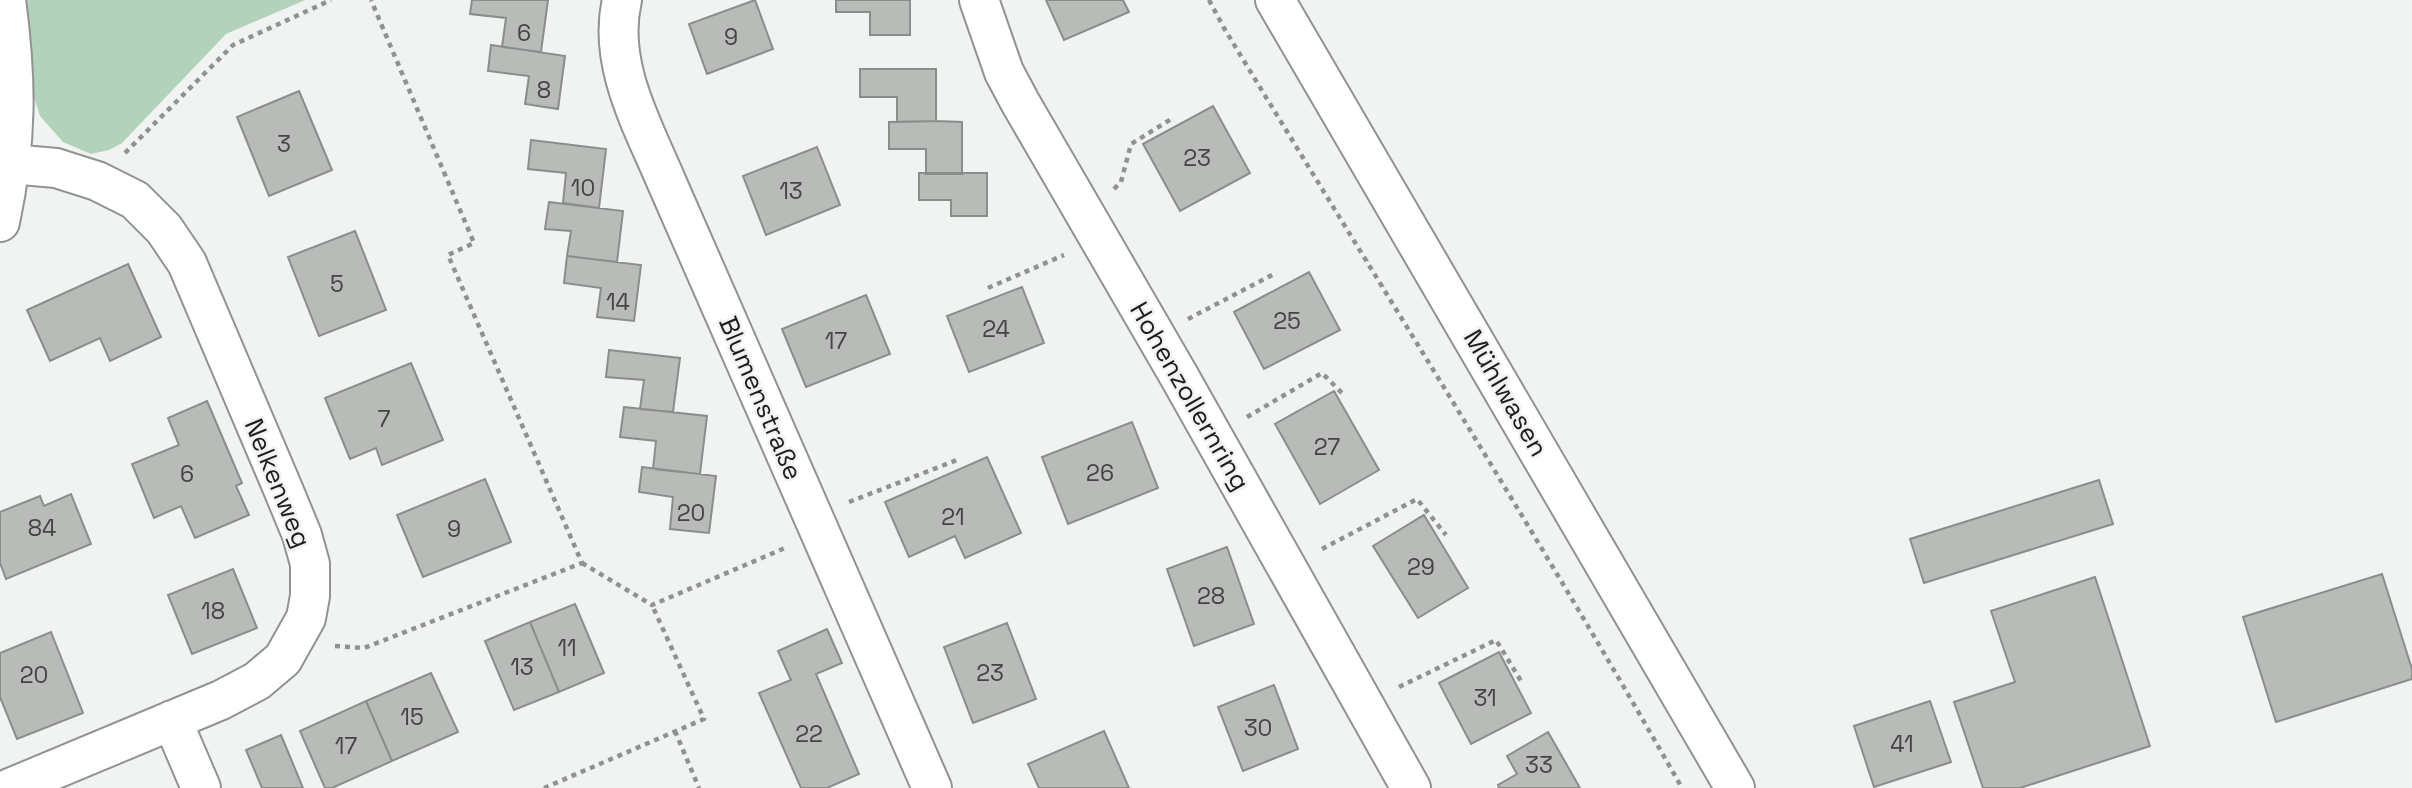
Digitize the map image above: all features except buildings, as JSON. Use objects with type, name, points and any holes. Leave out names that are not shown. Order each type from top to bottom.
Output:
[{"type":"street","points":[[0,222],[11,164],[15,95],[6,0]]},
{"type":"street","name":"Blumenstraße","points":[[622,0],[617,41],[625,82],[932,788]]},
{"type":"street","name":"Hohenzollernring","points":[[979,0],[1004,72],[1411,788]]},
{"type":"street","name":"Mühlwasen","points":[[1275,0],[1735,788]]},
{"type":"street","name":"Nelkenweg","points":[[10,788],[221,700],[257,681],[283,659],[297,637],[306,618],[310,596],[310,564],[288,500],[187,263],[164,229],[135,200],[97,181],[56,168],[11,164]]},
{"type":"street","points":[[173,720],[201,788]]},
{"type":"path","points":[[97,181],[233,45],[331,0]]},
{"type":"path","points":[[371,0],[474,243],[448,255],[582,563],[652,605],[704,719],[544,788]]},
{"type":"path","points":[[1209,0],[1384,293],[1592,631],[1682,788]]},
{"type":"path","points":[[988,288],[1093,228],[1121,182],[1131,144],[1173,118]]},
{"type":"path","points":[[1156,336],[1274,274]]},
{"type":"path","points":[[1213,436],[1322,373],[1342,393]]},
{"type":"path","points":[[652,605],[816,524],[957,460]]},
{"type":"path","points":[[1287,568],[1417,499],[1446,535]]},
{"type":"path","points":[[297,637],[327,645],[364,648],[582,563]]},
{"type":"path","points":[[1364,705],[1496,640],[1521,681]]},
{"type":"path","points":[[675,731],[699,788]]},
{"type":"green space","points":[[24,0],[305,0],[226,34],[122,143],[109,150],[91,154],[63,142],[40,116],[30,85],[32,47]]}]
